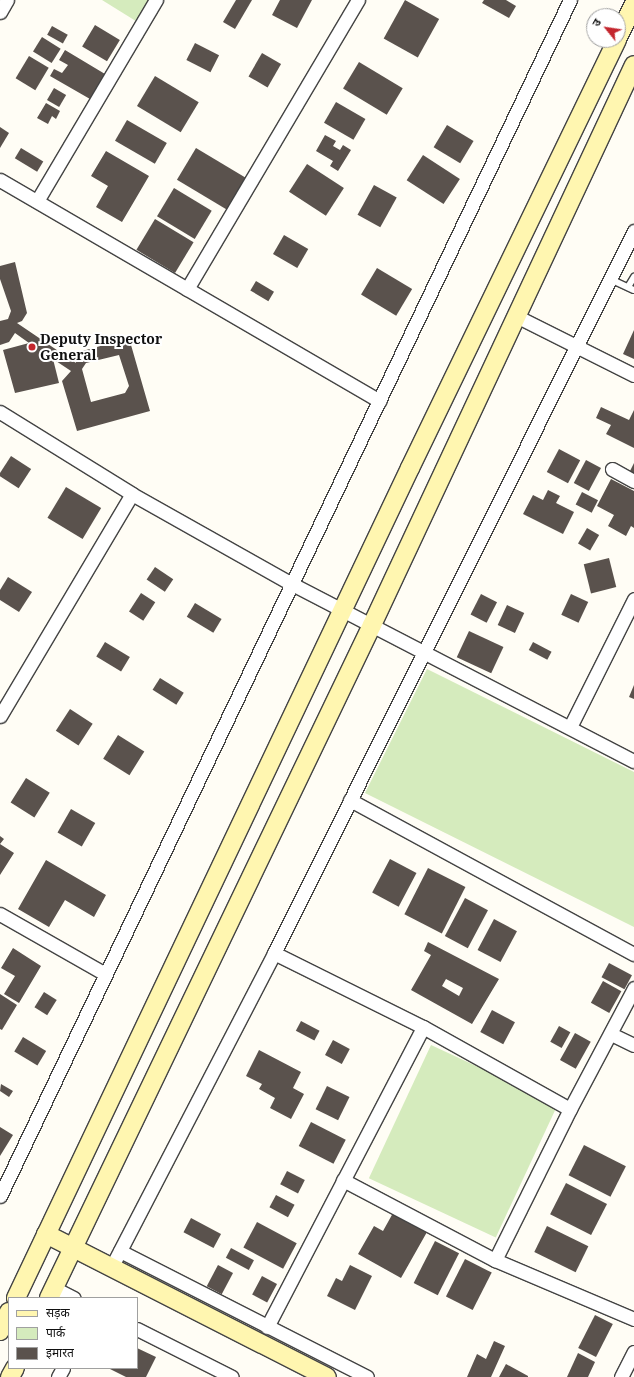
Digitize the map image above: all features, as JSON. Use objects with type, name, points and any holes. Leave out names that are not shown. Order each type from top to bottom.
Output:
[{"type":"main road","points":[[626,18],[633,2]]},
{"type":"main road","points":[[16,1297],[613,48]]},
{"type":"main road","points":[[52,1293],[372,625],[634,65]]},
{"type":"main road","points":[[46,1234],[327,1377]]},
{"type":"main road","points":[[0,1331],[8,1314]]},
{"type":"street","points":[[0,12],[7,0]]},
{"type":"street","points":[[37,201],[156,0]]},
{"type":"street","points":[[0,1196],[570,0]]},
{"type":"street","points":[[186,289],[356,1]]},
{"type":"street","points":[[0,180],[379,401]]},
{"type":"street","points":[[111,1268],[274,952],[634,231]]},
{"type":"street","points":[[516,316],[634,375]]},
{"type":"street","points":[[0,412],[132,494],[292,584],[343,612],[424,651],[634,761]]},
{"type":"street","points":[[612,469],[634,481]]},
{"type":"street","points":[[0,716],[132,494]]},
{"type":"street","points":[[570,727],[634,599]]},
{"type":"street","points":[[350,800],[634,954]]},
{"type":"street","points":[[1,916],[105,974]]},
{"type":"street","points":[[274,952],[423,1027],[570,1109]]},
{"type":"street","points":[[495,1260],[570,1109],[634,988]]},
{"type":"street","points":[[267,1327],[423,1027]]},
{"type":"street","points":[[611,1034],[634,1045]]},
{"type":"street","points":[[343,1180],[495,1260],[634,1319]]},
{"type":"street","points":[[120,1252],[367,1377]]},
{"type":"street","points":[[52,1293],[70,1297]]},
{"type":"street","points":[[138,1330],[232,1377]]},
{"type":"street","points":[[621,1377],[634,1352]]},
{"type":"lane","points":[[610,279],[631,288],[634,277]]},
{"type":"green space","points":[[102,0],[153,0],[139,23]]},
{"type":"green space","points":[[427,669],[634,772],[634,927],[365,793]]},
{"type":"green space","points":[[431,1045],[558,1104],[496,1237],[369,1178]]},
{"type":"building","points":[[236,0],[252,0],[235,29],[223,22]]},
{"type":"building","points":[[280,0],[312,0],[297,28],[272,15]]},
{"type":"building","points":[[405,0],[439,19],[418,57],[384,38]]},
{"type":"building","points":[[484,0],[506,0],[516,6],[509,18],[482,3]]},
{"type":"building","points":[[95,25],[120,40],[107,61],[82,46]]},
{"type":"building","points":[[52,26],[68,35],[63,43],[47,35]]},
{"type":"building","points":[[42,37],[61,49],[52,63],[33,51]]},
{"type":"building","points":[[195,43],[219,55],[210,72],[186,60]]},
{"type":"building","points":[[65,50],[105,74],[90,99],[50,76],[54,69],[62,73],[68,65],[59,60]]},
{"type":"building","points":[[262,53],[281,64],[268,87],[248,76]]},
{"type":"building","points":[[29,56],[49,68],[35,90],[16,78]]},
{"type":"building","points":[[359,62],[403,88],[387,115],[343,89]]},
{"type":"building","points":[[155,76],[199,102],[181,132],[137,106]]},
{"type":"building","points":[[54,88],[66,95],[59,107],[47,100]]},
{"type":"building","points":[[336,102],[365,119],[353,140],[324,123]]},
{"type":"building","points":[[46,103],[60,111],[56,119],[52,116],[48,124],[37,118]]},
{"type":"building","points":[[127,120],[167,143],[155,164],[115,141]]},
{"type":"building","points":[[447,125],[474,141],[460,163],[434,147]]},
{"type":"building","points":[[0,127],[9,133],[0,148]]},
{"type":"building","points":[[325,135],[336,141],[333,146],[340,150],[343,145],[351,150],[338,171],[330,166],[333,161],[316,151]]},
{"type":"building","points":[[21,148],[43,161],[37,172],[15,158]]},
{"type":"building","points":[[196,148],[246,178],[227,210],[177,180]]},
{"type":"building","points":[[106,151],[149,176],[122,222],[96,207],[108,186],[91,176]]},
{"type":"building","points":[[423,155],[460,179],[444,204],[407,180]]},
{"type":"building","points":[[307,164],[344,188],[326,216],[289,192]]},
{"type":"building","points":[[374,185],[397,198],[380,227],[358,215]]},
{"type":"building","points":[[174,188],[212,211],[195,239],[157,216]]},
{"type":"building","points":[[155,219],[194,242],[175,273],[136,250]]},
{"type":"building","points":[[284,235],[308,249],[297,268],[273,254]]},
{"type":"building","name":"Deputy Inspector General","points":[[15,262],[27,313],[22,321],[17,323],[76,363],[75,359],[79,352],[129,338],[150,411],[77,431],[62,381],[71,371],[53,359],[59,383],[15,393],[3,350],[29,343],[15,333],[9,342],[0,345],[0,321],[8,319],[11,311],[0,279],[0,266]],"holes":[[[119,355],[129,386],[125,393],[91,402],[82,369],[86,363]]]},
{"type":"building","points":[[377,268],[412,289],[396,316],[361,295]]},
{"type":"building","points":[[256,281],[274,292],[268,301],[250,290]]},
{"type":"building","points":[[634,330],[634,359],[623,354]]},
{"type":"building","points":[[601,407],[629,420],[634,410],[634,448],[606,434],[611,425],[596,418]]},
{"type":"building","points":[[559,449],[580,460],[568,483],[547,472]]},
{"type":"building","points":[[11,456],[31,469],[19,488],[0,476],[0,473]]},
{"type":"building","points":[[586,460],[601,468],[589,491],[574,483]]},
{"type":"building","points":[[634,463],[634,476],[629,473]]},
{"type":"building","points":[[611,479],[634,491],[634,528],[631,526],[626,536],[608,526],[614,515],[597,506]]},
{"type":"building","points":[[66,487],[101,508],[83,539],[47,518]]},
{"type":"building","points":[[548,490],[560,496],[556,503],[574,512],[563,534],[523,514],[533,495],[543,500]]},
{"type":"building","points":[[582,492],[598,500],[592,513],[576,504]]},
{"type":"building","points":[[587,528],[599,535],[590,551],[578,544]]},
{"type":"building","points":[[609,558],[616,587],[591,593],[584,564]]},
{"type":"building","points":[[155,567],[173,579],[165,592],[147,579]]},
{"type":"building","points":[[8,577],[32,592],[19,612],[0,600],[0,590]]},
{"type":"building","points":[[141,593],[155,602],[143,621],[129,611]]},
{"type":"building","points":[[481,594],[497,602],[487,623],[471,614]]},
{"type":"building","points":[[571,594],[588,602],[578,623],[561,615]]},
{"type":"building","points":[[195,603],[222,619],[213,633],[187,617]]},
{"type":"building","points":[[507,605],[524,613],[515,633],[498,625]]},
{"type":"building","points":[[469,631],[503,647],[491,673],[457,657]]},
{"type":"building","points":[[105,642],[130,657],[121,672],[96,657]]},
{"type":"building","points":[[533,642],[552,652],[547,660],[529,650]]},
{"type":"building","points":[[160,678],[184,693],[176,705],[153,690]]},
{"type":"building","points":[[634,685],[634,699],[629,697]]},
{"type":"building","points":[[70,709],[93,724],[78,746],[56,731]]},
{"type":"building","points":[[118,735],[144,751],[129,775],[103,759]]},
{"type":"building","points":[[26,778],[50,793],[34,817],[11,803]]},
{"type":"building","points":[[71,809],[95,823],[82,846],[58,832]]},
{"type":"building","points":[[0,836],[4,839],[0,844]]},
{"type":"building","points":[[0,844],[14,853],[0,875]]},
{"type":"building","points":[[390,859],[416,873],[399,907],[372,893]]},
{"type":"building","points":[[46,860],[106,895],[94,917],[65,900],[49,927],[18,909]]},
{"type":"building","points":[[428,868],[465,887],[442,933],[404,914]]},
{"type":"building","points":[[465,898],[488,910],[468,948],[445,936]]},
{"type":"building","points":[[494,919],[517,931],[501,962],[478,950]]},
{"type":"building","points":[[428,942],[499,979],[472,1024],[411,990],[431,955],[424,951]],"holes":[[[446,979],[463,988],[459,996],[442,986]]]},
{"type":"building","points":[[13,948],[41,966],[19,1003],[4,994],[15,976],[1,968]]},
{"type":"building","points":[[609,963],[632,975],[624,989],[601,977]]},
{"type":"building","points":[[603,981],[621,991],[609,1013],[591,1003]]},
{"type":"building","points":[[44,992],[57,1000],[47,1015],[34,1007]]},
{"type":"building","points":[[0,994],[17,1005],[2,1030],[0,1029]]},
{"type":"building","points":[[492,1010],[515,1022],[503,1044],[480,1032]]},
{"type":"building","points":[[301,1021],[320,1031],[314,1041],[296,1031]]},
{"type":"building","points":[[559,1026],[570,1032],[562,1048],[550,1042]]},
{"type":"building","points":[[575,1033],[591,1042],[576,1069],[560,1060]]},
{"type":"building","points":[[23,1037],[46,1051],[37,1065],[14,1052]]},
{"type":"building","points":[[333,1040],[350,1049],[342,1064],[325,1055]]},
{"type":"building","points":[[259,1050],[301,1072],[293,1088],[304,1094],[291,1119],[270,1108],[275,1098],[259,1089],[262,1084],[246,1076]]},
{"type":"building","points":[[1,1084],[13,1091],[9,1097],[0,1091]]},
{"type":"building","points":[[327,1086],[349,1097],[338,1120],[316,1109]]},
{"type":"building","points":[[311,1122],[346,1140],[333,1164],[299,1146]]},
{"type":"building","points":[[0,1127],[13,1135],[0,1156]]},
{"type":"building","points":[[584,1145],[626,1166],[610,1197],[569,1175]]},
{"type":"building","points":[[287,1171],[305,1180],[298,1193],[280,1184]]},
{"type":"building","points":[[566,1183],[607,1204],[591,1235],[550,1214]]},
{"type":"building","points":[[276,1195],[295,1205],[288,1217],[269,1207]]},
{"type":"building","points":[[393,1213],[427,1232],[401,1278],[358,1254],[374,1226],[383,1231]]},
{"type":"building","points":[[191,1218],[221,1234],[214,1248],[183,1232]]},
{"type":"building","points":[[257,1222],[297,1243],[283,1269],[243,1248]]},
{"type":"building","points":[[547,1226],[588,1246],[576,1272],[534,1252]]},
{"type":"building","points":[[435,1241],[459,1253],[438,1295],[414,1283]]},
{"type":"building","points":[[231,1248],[254,1260],[249,1270],[226,1258]]},
{"type":"building","points":[[465,1259],[492,1273],[473,1310],[446,1296]]},
{"type":"building","points":[[218,1265],[233,1273],[222,1294],[207,1286]]},
{"type":"building","points":[[350,1265],[372,1276],[355,1310],[327,1296],[336,1278],[342,1281]]},
{"type":"building","points":[[262,1276],[277,1284],[267,1303],[252,1295]]},
{"type":"building","points":[[595,1315],[613,1324],[596,1357],[578,1348]]},
{"type":"building","points":[[494,1341],[505,1346],[491,1377],[467,1377],[477,1354],[486,1359]]},
{"type":"building","points":[[138,1348],[156,1357],[146,1377],[126,1377],[110,1369],[138,1369]]},
{"type":"building","points":[[578,1353],[595,1362],[588,1377],[567,1377]]},
{"type":"building","points":[[506,1364],[528,1376],[528,1377],[499,1377]]},
{"type":"place","name":"Deputy Inspector General","points":[[32,347]]}]
